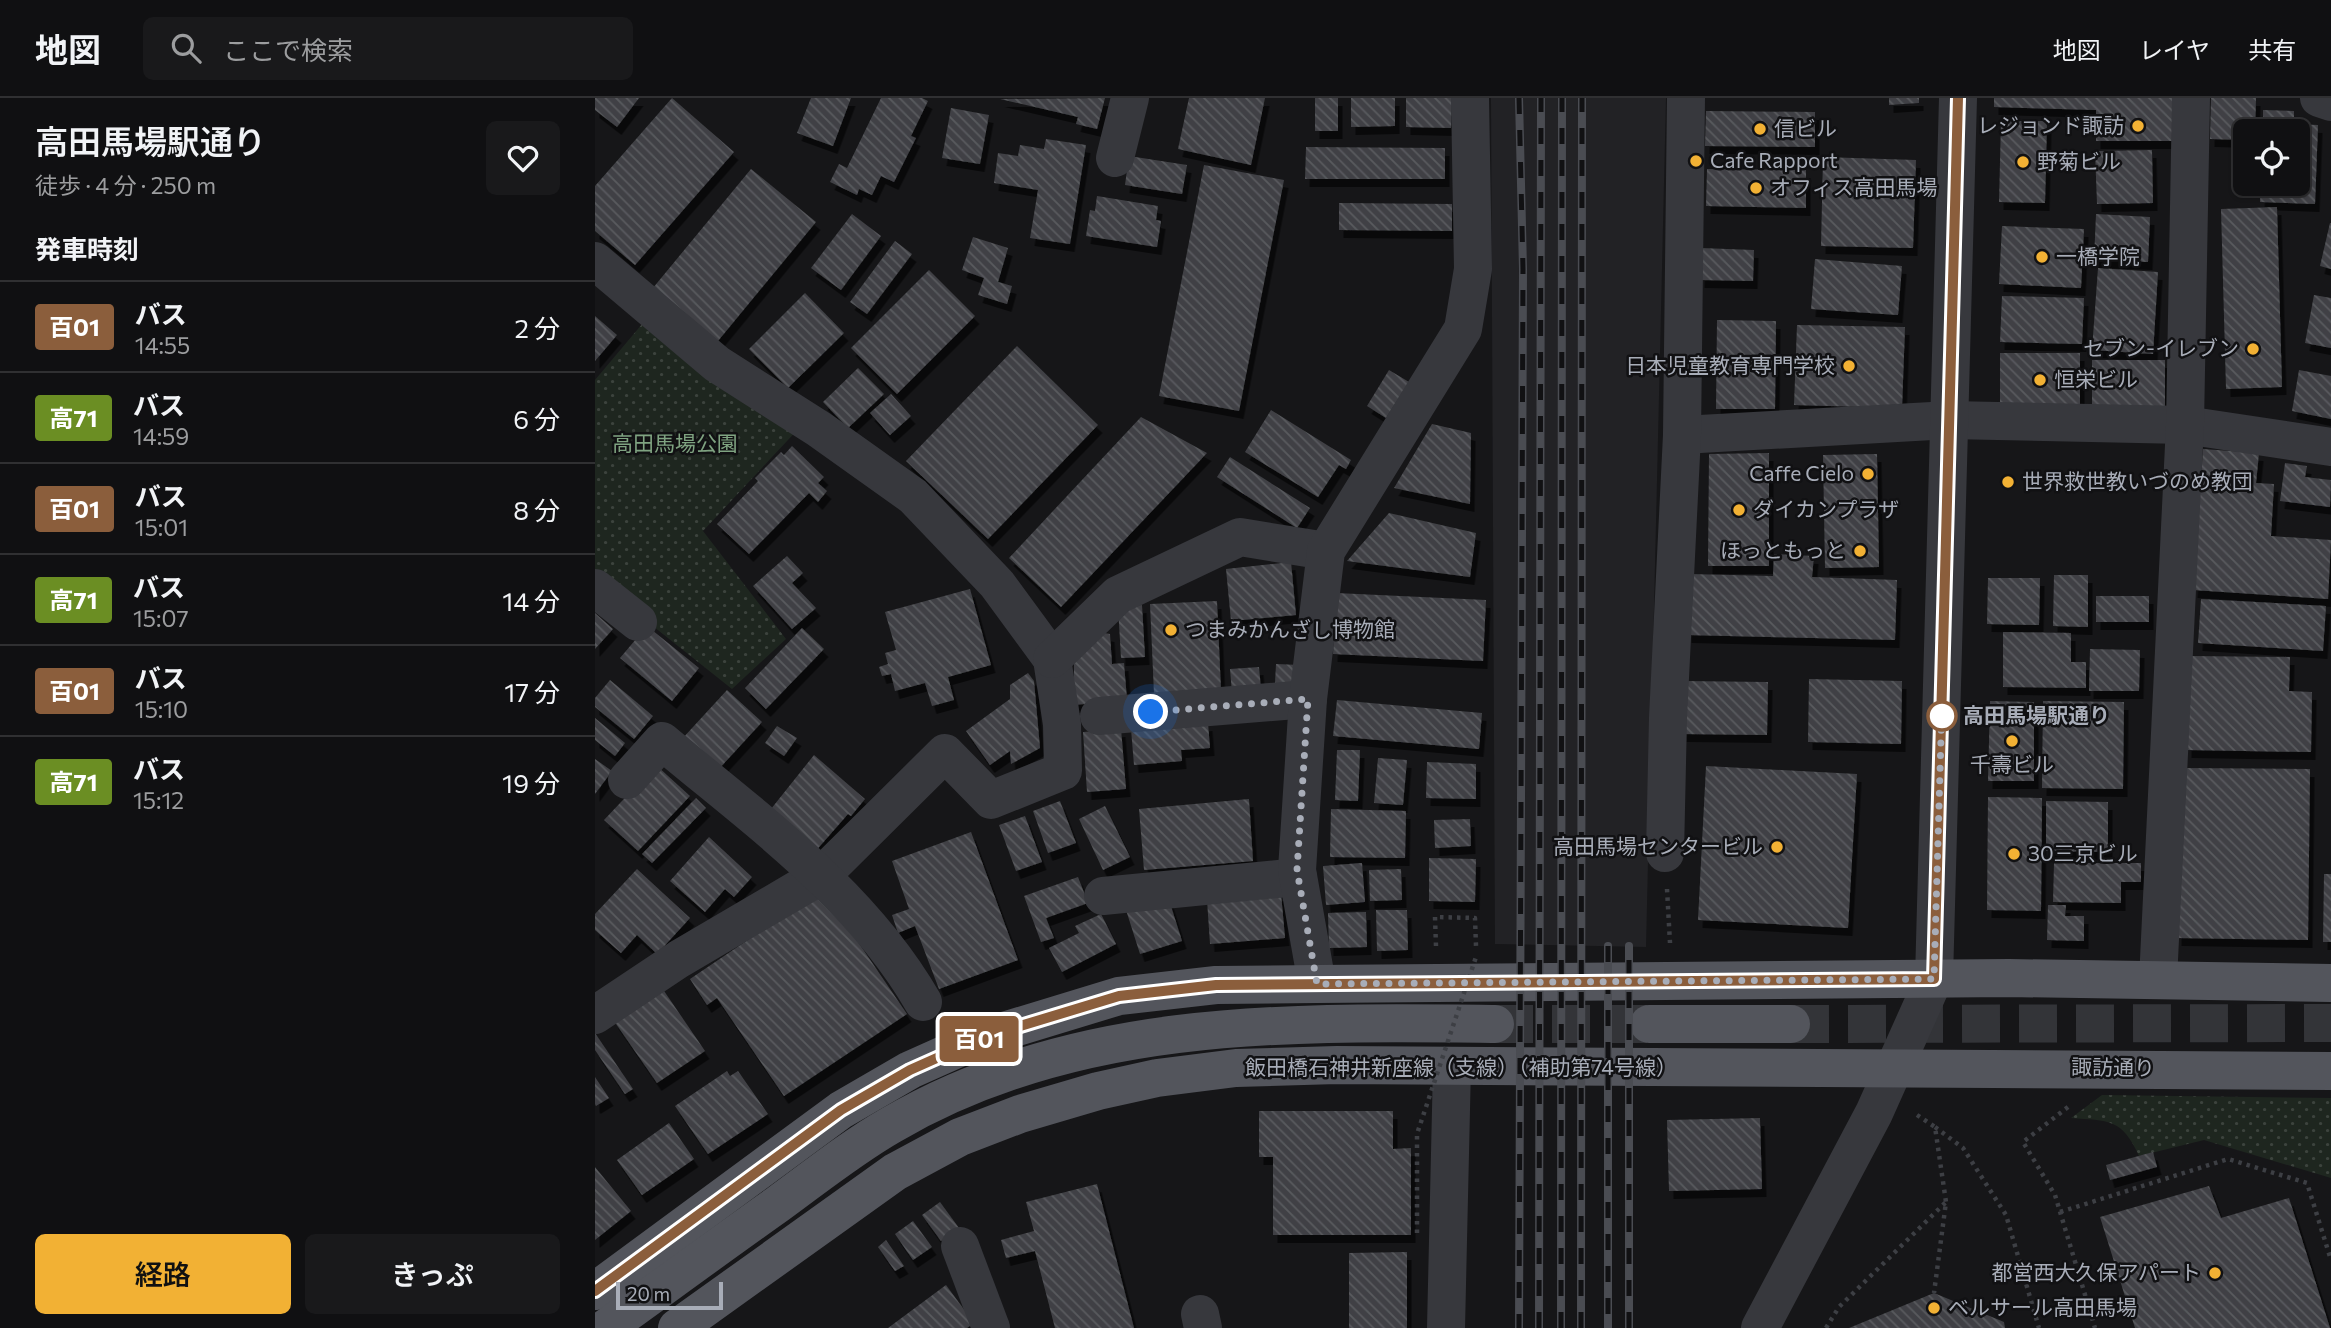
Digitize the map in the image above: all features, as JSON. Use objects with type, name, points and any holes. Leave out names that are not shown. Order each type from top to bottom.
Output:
[{"type":"main road","points":[[595,1291],[841,1110],[910,1070],[960,1048],[1119,996],[1216,985],[1934,979],[2331,983]]},
{"type":"main road","name":"飯田橋石神井新座線（支線）（補助第74号線）","points":[[606,1328],[852,1150],[892,1125],[987,1080],[1126,1040],[1233,1027],[1328,1023],[1495,1024]]},
{"type":"main road","name":"飯田橋石神井新座線（支線）（補助第74号線）","points":[[1649,1024],[1791,1024]]},
{"type":"main road","name":"飯田橋石神井新座線（支線）（補助第74号線）","points":[[677,1328],[895,1172],[960,1137],[1020,1114],[1098,1091],[1157,1078],[1236,1068],[1894,1066]]},
{"type":"main road","name":"諏訪通り","points":[[1894,1066],[2331,1071]]},
{"type":"street","points":[[1115,158],[1131,98]]},
{"type":"street","points":[[1317,984],[1299,877],[1308,699],[1326,551],[1463,329],[1473,269],[1470,98]]},
{"type":"street","points":[[1665,853],[1668,718],[1682,435],[1686,98]]},
{"type":"street","points":[[1761,1328],[1874,1113],[1934,979],[1958,98]]},
{"type":"street","points":[[2158,980],[2185,425],[2191,98]]},
{"type":"street","points":[[2319,98],[2331,102]]},
{"type":"street","points":[[595,261],[717,364],[819,429],[913,496],[997,584],[1052,659],[1062,724],[1063,771],[991,800],[945,753],[822,875],[679,959],[595,1015]]},
{"type":"street","points":[[1682,435],[1950,420],[2185,425],[2331,447]]},
{"type":"street","points":[[1052,659],[1118,595],[1240,537],[1326,551]]},
{"type":"street","points":[[595,588],[638,622]]},
{"type":"street","points":[[1099,716],[1308,699]]},
{"type":"street","points":[[627,780],[662,741],[822,875],[899,961],[923,1002]]},
{"type":"street","points":[[1103,896],[1299,877]]},
{"type":"street","points":[[1446,1328],[1451,1066]]},
{"type":"street","points":[[960,1246],[991,1328]]},
{"type":"path","points":[[1665,853],[1670,946]]},
{"type":"path","points":[[1417,1233],[1417,1134],[1477,954],[1475,918],[1435,917],[1436,949]]},
{"type":"path","points":[[2070,1105],[2023,1142],[2055,1195],[2095,1328]]},
{"type":"path","points":[[1917,1115],[1963,1148],[2006,1215],[2039,1328]]},
{"type":"path","points":[[1934,1293],[1946,1202],[1935,1127]]},
{"type":"path","points":[[2060,1212],[2228,1159],[2307,1183],[2331,1260]]},
{"type":"path","points":[[1826,1328],[1839,1307],[1946,1202]]},
{"type":"shaded area","points":[[1491,98],[1666,98],[1646,947],[1495,944]]},
{"type":"green space","name":"高田馬場公園","points":[[648,317],[802,425],[703,531],[786,639],[732,689],[595,580],[595,380]]},
{"type":"green space","points":[[2102,1095],[2331,1098],[2331,1178],[2204,1140],[2139,1156],[2127,1134],[2113,1124],[2071,1118]]},
{"type":"building","points":[[595,98],[639,98],[617,127],[595,110]]},
{"type":"building","points":[[672,98],[734,152],[635,265],[595,231],[595,186]]},
{"type":"building","points":[[811,98],[851,98],[833,146],[797,133]]},
{"type":"building","points":[[881,98],[922,98],[928,101],[911,136],[916,138],[894,182],[881,176],[872,195],[859,189],[857,195],[830,182],[839,164],[847,168]]},
{"type":"building","points":[[1105,98],[1097,129],[1076,124],[1078,117],[1000,99]]},
{"type":"building","points":[[1189,98],[1265,98],[1251,165],[1178,149]]},
{"type":"building","points":[[1315,98],[1338,98],[1338,131],[1315,131]]},
{"type":"building","points":[[1351,98],[1395,98],[1395,126],[1351,127]]},
{"type":"building","points":[[1406,98],[1452,98],[1451,128],[1406,127]]},
{"type":"building","points":[[1889,98],[1919,98],[1919,103],[1889,105]]},
{"type":"building","name":"レジョンド諏訪","points":[[1994,98],[2181,98],[2181,141],[2096,141],[2096,110],[1994,107]]},
{"type":"building","points":[[2211,98],[2256,98],[2255,119],[2233,119],[2233,140],[2210,139]]},
{"type":"building","points":[[951,108],[989,115],[980,164],[942,158]]},
{"type":"building","points":[[2263,110],[2294,111],[2294,119],[2263,119]]},
{"type":"building","name":"信ビル","points":[[1706,111],[1815,112],[1815,147],[1705,146]]},
{"type":"building","name":"野菊ビル","points":[[2001,121],[2047,121],[2045,203],[1999,202]]},
{"type":"building","points":[[2310,125],[2318,125],[2315,204],[2260,202],[2260,196],[2310,196]]},
{"type":"building","points":[[1046,139],[1086,145],[1070,244],[1030,238],[1038,190],[994,183],[998,153],[1018,156],[1020,145],[1044,149]]},
{"type":"building","points":[[1306,147],[1445,148],[1445,179],[1305,179]]},
{"type":"building","points":[[2152,150],[2153,203],[2097,204],[2095,151]]},
{"type":"building","points":[[1129,156],[1187,165],[1182,194],[1125,185]]},
{"type":"building","points":[[1823,157],[1916,160],[1913,248],[1821,246]]},
{"type":"building","points":[[1204,165],[1284,180],[1239,411],[1159,396]]},
{"type":"building","points":[[751,169],[816,222],[713,347],[648,294]]},
{"type":"building","name":"オフィス高田馬場","points":[[1707,169],[1806,170],[1806,208],[1706,206]]},
{"type":"building","points":[[1097,196],[1158,206],[1156,220],[1161,221],[1157,247],[1086,236],[1090,210],[1095,211]]},
{"type":"building","points":[[1339,203],[1452,204],[1452,231],[1339,230]]},
{"type":"building","points":[[2277,207],[2282,387],[2226,389],[2221,209]]},
{"type":"building","points":[[852,214],[881,236],[841,290],[811,268]]},
{"type":"building","points":[[2096,214],[2150,217],[2148,262],[2094,260]]},
{"type":"building","points":[[2331,223],[2331,269],[2320,266]]},
{"type":"building","name":"一橋学院","points":[[2002,226],[2084,229],[2081,288],[1999,284]]},
{"type":"building","points":[[973,237],[1008,248],[998,282],[1012,286],[1007,304],[978,295],[984,278],[962,270]]},
{"type":"building","points":[[895,241],[912,254],[867,314],[850,302]]},
{"type":"building","points":[[1701,248],[1754,250],[1753,281],[1700,280]]},
{"type":"building","points":[[1815,259],[1902,266],[1898,315],[1811,309]]},
{"type":"building","points":[[2098,268],[2158,272],[2153,354],[2092,350]]},
{"type":"building","points":[[929,270],[975,316],[897,394],[851,348]]},
{"type":"building","points":[[805,293],[844,333],[788,388],[749,349]]},
{"type":"building","points":[[2314,295],[2331,298],[2331,348],[2305,343]]},
{"type":"building","points":[[2002,296],[2084,298],[2082,344],[2000,342]]},
{"type":"building","points":[[595,316],[617,335],[595,361]]},
{"type":"building","points":[[1717,320],[1776,321],[1775,409],[1716,409]]},
{"type":"building","name":"日本児童教育専門学校","points":[[1797,325],[1905,327],[1902,408],[1794,405]]},
{"type":"building","points":[[1017,346],[1098,425],[988,539],[906,461]]},
{"type":"building","name":"恒栄ビル","points":[[2000,353],[2080,353],[2080,407],[2000,408]]},
{"type":"building","points":[[2092,360],[2165,360],[2165,408],[2092,408]]},
{"type":"building","points":[[858,368],[884,394],[848,428],[823,402]]},
{"type":"building","points":[[1389,370],[1409,382],[1386,418],[1367,406]]},
{"type":"building","points":[[2299,370],[2331,376],[2331,419],[2292,411]]},
{"type":"building","points":[[891,394],[911,416],[890,435],[870,413]]},
{"type":"building","points":[[1271,410],[1351,460],[1346,469],[1339,465],[1318,497],[1245,452]]},
{"type":"building","points":[[1141,417],[1207,453],[1061,607],[1009,558]]},
{"type":"building","points":[[1432,424],[1471,433],[1470,504],[1394,488]]},
{"type":"building","points":[[792,446],[824,477],[818,483],[827,491],[818,502],[809,493],[749,554],[717,524],[758,481],[755,478],[781,452],[784,455]]},
{"type":"building","points":[[2203,449],[2259,453],[2256,483],[2274,484],[2271,536],[2331,540],[2328,599],[2193,590]]},
{"type":"building","name":"ダイカンプラザ","points":[[1769,453],[1769,566],[1708,566],[1709,454]]},
{"type":"building","points":[[1877,454],[1879,567],[1825,568],[1823,455]]},
{"type":"building","points":[[1230,457],[1310,508],[1297,528],[1217,477]]},
{"type":"building","points":[[2285,463],[2307,466],[2305,477],[2331,480],[2330,507],[2280,501]]},
{"type":"building","points":[[1389,513],[1476,533],[1470,577],[1347,561]]},
{"type":"building","points":[[1774,554],[1814,556],[1812,577],[1897,580],[1895,640],[1687,635],[1689,574],[1773,576]]},
{"type":"building","points":[[787,556],[803,573],[792,583],[816,608],[792,629],[753,586]]},
{"type":"building","points":[[1291,562],[1296,615],[1231,621],[1226,569]]},
{"type":"building","points":[[2054,575],[2088,575],[2088,627],[2053,626]]},
{"type":"building","points":[[1988,578],[2040,578],[2039,625],[1987,624]]},
{"type":"building","points":[[970,589],[991,665],[948,677],[954,700],[932,706],[925,683],[895,691],[891,674],[882,676],[879,667],[888,664],[885,653],[896,650],[885,612]]},
{"type":"building","points":[[1336,593],[1486,600],[1483,661],[1333,654]]},
{"type":"building","points":[[2096,596],[2149,596],[2149,622],[2096,622]]},
{"type":"building","points":[[2201,599],[2326,606],[2323,651],[2198,643]]},
{"type":"building","points":[[1217,601],[1221,691],[1154,694],[1150,604]]},
{"type":"building","points":[[1142,605],[1145,657],[1121,658],[1118,607]]},
{"type":"building","points":[[595,613],[613,629],[595,649]]},
{"type":"building","points":[[647,626],[699,668],[672,701],[620,658]]},
{"type":"building","points":[[802,628],[824,649],[766,709],[745,688]]},
{"type":"building","points":[[1093,631],[1110,634],[1112,664],[1124,663],[1127,700],[1074,705],[1074,653]]},
{"type":"building","points":[[2003,632],[2071,633],[2071,662],[2086,662],[2086,688],[2003,687]]},
{"type":"building","points":[[2090,649],[2140,650],[2139,691],[2089,691]]},
{"type":"building","points":[[2188,656],[2290,657],[2289,691],[2312,692],[2311,752],[2187,750]]},
{"type":"building","points":[[1276,664],[1300,665],[1299,684],[1275,683]]},
{"type":"building","points":[[1259,667],[1261,690],[1232,693],[1230,669]]},
{"type":"building","points":[[1028,673],[1034,681],[1040,748],[1011,764],[1010,751],[990,765],[966,731],[1010,699],[1010,685]]},
{"type":"building","points":[[1809,679],[1902,681],[1901,744],[1808,742]]},
{"type":"building","points":[[610,680],[653,716],[634,739],[595,707],[595,698]]},
{"type":"building","points":[[1683,681],[1768,682],[1767,735],[1682,734]]},
{"type":"building","points":[[727,690],[762,722],[717,771],[682,739]]},
{"type":"building","points":[[1337,700],[1482,713],[1479,749],[1333,736]]},
{"type":"building","name":"千壽ビル","points":[[1990,701],[2034,702],[2034,781],[1988,781]]},
{"type":"building","points":[[2043,701],[2124,702],[2123,789],[2042,788]]},
{"type":"building","points":[[595,718],[625,743],[615,756],[595,740]]},
{"type":"building","points":[[1208,723],[1210,748],[1181,750],[1182,761],[1134,765],[1131,729]]},
{"type":"building","points":[[777,726],[797,738],[784,756],[765,743]]},
{"type":"building","points":[[1121,729],[1126,789],[1087,792],[1083,732]]},
{"type":"building","points":[[1337,750],[1360,750],[1358,801],[1335,800]]},
{"type":"building","points":[[814,755],[865,799],[813,854],[767,814]]},
{"type":"building","points":[[1378,758],[1407,760],[1403,805],[1374,803]]},
{"type":"building","points":[[595,759],[612,771],[595,794]]},
{"type":"building","points":[[1427,762],[1476,764],[1476,799],[1426,798]]},
{"type":"building","points":[[656,765],[690,796],[638,851],[604,820]]},
{"type":"building","name":"高田馬場センタービル","points":[[1706,766],[1857,774],[1848,928],[1698,920]]},
{"type":"building","points":[[2180,768],[2310,769],[2308,940],[2177,938]]},
{"type":"building","name":"30三京ビル","points":[[1988,797],[2042,798],[2041,911],[1987,910]]},
{"type":"building","points":[[696,798],[706,808],[652,863],[642,854]]},
{"type":"building","points":[[1249,799],[1253,861],[1144,870],[1139,809]]},
{"type":"building","points":[[1060,801],[1076,843],[1048,853],[1033,811]]},
{"type":"building","points":[[2046,801],[2108,802],[2108,852],[2046,851]]},
{"type":"building","points":[[1105,806],[1130,857],[1103,870],[1079,819]]},
{"type":"building","points":[[1331,809],[1406,811],[1405,858],[1330,857]]},
{"type":"building","points":[[1025,816],[1042,862],[1016,871],[999,825]]},
{"type":"building","points":[[1470,819],[1471,846],[1435,848],[1434,820]]},
{"type":"building","points":[[971,832],[1018,960],[939,989],[915,926],[898,933],[892,915],[909,909],[892,861]]},
{"type":"building","points":[[709,837],[752,877],[734,897],[725,889],[705,912],[670,881]]},
{"type":"building","points":[[1429,858],[1476,859],[1475,902],[1429,901]]},
{"type":"building","points":[[1362,863],[1365,902],[1326,905],[1323,866]]},
{"type":"building","points":[[2054,863],[2141,863],[2141,882],[2121,882],[2121,903],[2053,902]]},
{"type":"building","points":[[637,869],[690,918],[657,954],[637,935],[621,953],[595,930],[595,914]]},
{"type":"building","points":[[1401,869],[1402,900],[1370,901],[1369,870]]},
{"type":"building","points":[[2324,874],[2331,874],[2331,942],[2323,942]]},
{"type":"building","points":[[1078,877],[1088,903],[1046,918],[1054,938],[1041,942],[1024,896]]},
{"type":"building","points":[[819,892],[837,911],[907,1014],[784,1096],[717,998],[707,1005],[690,979]]},
{"type":"building","points":[[1281,893],[1285,938],[1210,944],[1207,900]]},
{"type":"building","points":[[1169,900],[1182,941],[1140,954],[1126,910]]},
{"type":"building","points":[[2048,905],[2066,905],[2065,916],[2084,916],[2084,941],[2047,940]]},
{"type":"building","points":[[1376,910],[1407,910],[1408,950],[1377,951]]},
{"type":"building","points":[[1366,912],[1367,947],[1329,948],[1328,913]]},
{"type":"building","points":[[1101,914],[1116,944],[1062,972],[1049,948],[1079,933],[1075,926]]},
{"type":"building","points":[[662,988],[705,1051],[657,1083],[614,1021]]},
{"type":"building","points":[[595,1033],[633,1089],[625,1094],[595,1050]]},
{"type":"building","points":[[727,1071],[730,1076],[738,1071],[768,1114],[708,1154],[675,1106]]},
{"type":"building","points":[[595,1077],[609,1098],[596,1106],[595,1104]]},
{"type":"building","points":[[1259,1111],[1393,1111],[1393,1149],[1411,1148],[1411,1235],[1273,1235],[1273,1157],[1259,1157]]},
{"type":"building","points":[[1760,1118],[1762,1189],[1669,1191],[1667,1120]]},
{"type":"building","points":[[669,1123],[694,1159],[642,1195],[617,1160]]},
{"type":"building","points":[[2153,1152],[2157,1167],[2110,1180],[2106,1165]]},
{"type":"building","points":[[595,1167],[631,1211],[595,1240]]},
{"type":"building","points":[[1097,1184],[1134,1328],[1055,1328],[1035,1251],[1006,1258],[1001,1240],[1034,1231],[1026,1202]]},
{"type":"building","name":"都営西大久保アパート","points":[[2209,1186],[2221,1218],[2289,1198],[2330,1328],[2135,1328],[2100,1217]]},
{"type":"building","points":[[940,1202],[959,1228],[941,1241],[922,1215]]},
{"type":"building","points":[[913,1221],[932,1247],[913,1260],[895,1234]]},
{"type":"building","points":[[886,1240],[904,1266],[895,1271],[878,1247]]},
{"type":"building","points":[[1407,1252],[1407,1328],[1349,1328],[1349,1253]]},
{"type":"building","points":[[946,1285],[974,1323],[967,1328],[888,1328]]},
{"type":"building","name":"ベルサール高田馬場","points":[[1934,1293],[2004,1322],[2005,1328],[1849,1328]]},
{"type":"tunnel","points":[[1791,1024],[2331,1023]]},
{"type":"tunnel","points":[[1495,1024],[1649,1024]]},
{"type":"railway","points":[[1519,98],[1523,269],[1519,1328]]},
{"type":"railway","points":[[1539,1328],[1541,98]]},
{"type":"railway","points":[[1561,1328],[1562,98]]},
{"type":"railway","points":[[1581,1328],[1582,98]]},
{"type":"railway","points":[[1608,946],[1608,1328]]},
{"type":"railway","points":[[1629,946],[1629,1328]]},
{"type":"bus line","name":"百01","points":[[595,1291],[841,1110],[910,1070],[984,1037],[1119,996],[1216,985],[1934,979],[1958,98]]},
{"type":"place","name":"レジョンド諏訪","points":[[2138,126]]},
{"type":"place","name":"信ビル","points":[[1760,129]]},
{"type":"place","name":"Cafe Rapport","points":[[1696,161]]},
{"type":"place","name":"野菊ビル","points":[[2023,162]]},
{"type":"place","name":"オフィス高田馬場","points":[[1756,188]]},
{"type":"place","name":"一橋学院","points":[[2042,257]]},
{"type":"place","name":"セブン-イレブン","points":[[2253,349]]},
{"type":"place","name":"日本児童教育専門学校","points":[[1849,366]]},
{"type":"place","name":"恒栄ビル","points":[[2040,380]]},
{"type":"place","name":"Caffe Cielo","points":[[1868,474]]},
{"type":"place","name":"世界救世教いづのめ教団","points":[[2008,482]]},
{"type":"place","name":"ダイカンプラザ","points":[[1739,510]]},
{"type":"place","name":"ほっともっと","points":[[1860,551]]},
{"type":"place","name":"つまみかんざし博物館","points":[[1171,630]]},
{"type":"place","name":"高田馬場駅通り","points":[[1942,716]]},
{"type":"place","name":"千壽ビル","points":[[2012,741]]},
{"type":"place","name":"高田馬場センタービル","points":[[1777,847]]},
{"type":"place","name":"30三京ビル","points":[[2014,854]]},
{"type":"place","name":"都営西大久保アパート","points":[[2215,1273]]},
{"type":"place","name":"ベルサール高田馬場","points":[[1934,1308]]},
{"type":"route","points":[[1151,712],[1308,699],[1297,870],[1317,984],[1934,979],[1942,703],[1942,716]]}]
